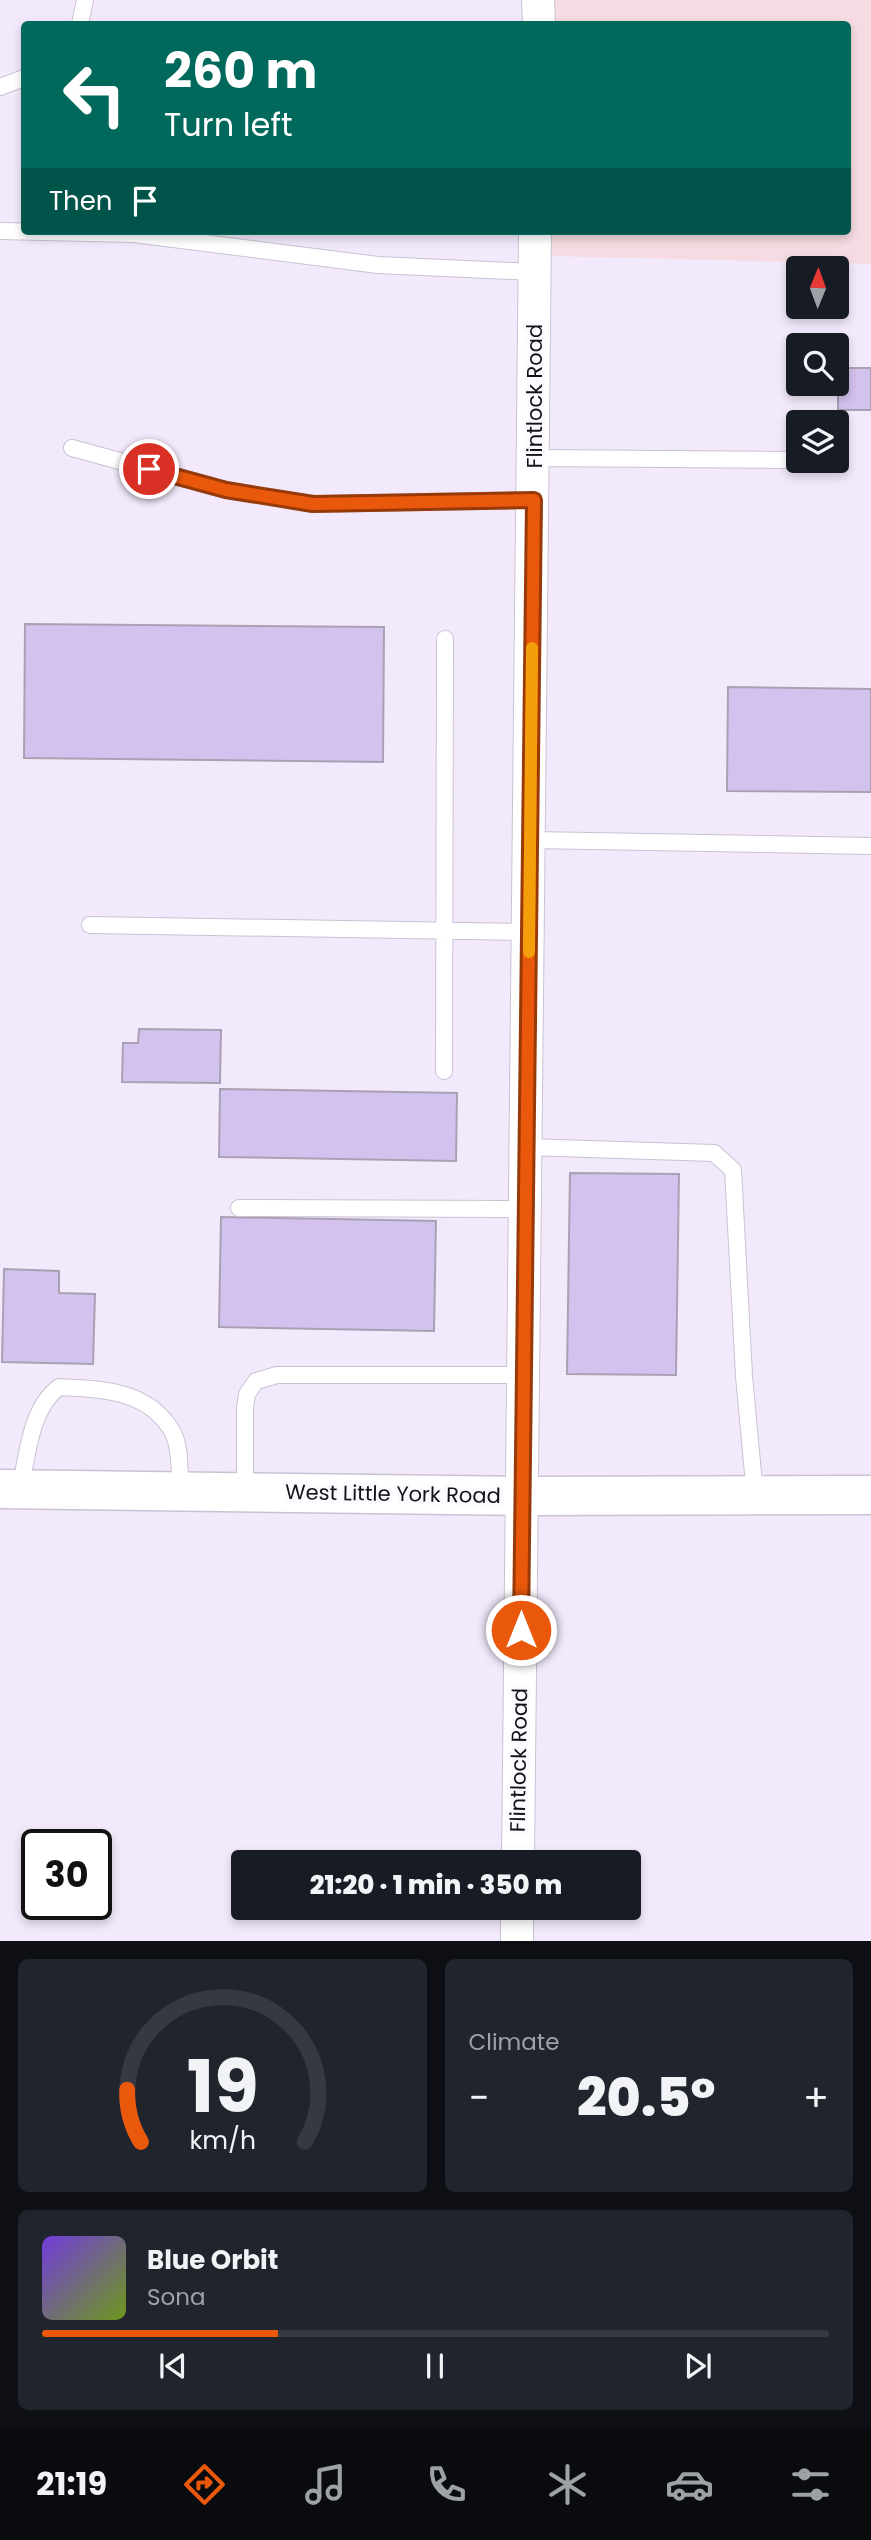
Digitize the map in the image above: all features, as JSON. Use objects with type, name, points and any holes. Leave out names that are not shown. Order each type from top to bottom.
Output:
[{"type":"main road","name":"West Little York Road","points":[[10,1489],[522,1496],[871,1496]]},
{"type":"street","points":[[538,0],[539,21]]},
{"type":"street","name":"Flintlock Road","points":[[518,1850],[531,840],[535,235]]},
{"type":"street","points":[[517,1920],[517,1941]]},
{"type":"lane","points":[[80,21],[85,0]]},
{"type":"lane","points":[[0,87],[21,79]]},
{"type":"lane","points":[[0,231],[21,231]]},
{"type":"lane","points":[[142,235],[378,265],[535,272]]},
{"type":"lane","points":[[72,448],[226,490],[313,504],[534,500]]},
{"type":"lane","points":[[534,458],[786,460]]},
{"type":"lane","points":[[444,1071],[445,639]]},
{"type":"lane","points":[[531,840],[871,846]]},
{"type":"lane","points":[[90,925],[530,932]]},
{"type":"lane","points":[[526,1147],[714,1153],[733,1170],[744,1376],[755,1495]]},
{"type":"lane","points":[[239,1208],[525,1209]]},
{"type":"lane","points":[[245,1492],[245,1408],[247,1394],[256,1381],[277,1375],[523,1375]]},
{"type":"lane","points":[[10,1489],[44,1399],[59,1387],[116,1390],[151,1407],[174,1434],[181,1492]]},
{"type":"shaded area","points":[[552,0],[871,0],[871,264],[849,263],[849,256],[786,256],[786,262],[550,256],[550,235],[851,235],[851,21],[552,21]]},
{"type":"building","points":[[849,368],[871,368],[871,410],[838,410],[838,396],[849,396]]},
{"type":"building","points":[[25,624],[384,627],[383,762],[24,758]]},
{"type":"building","points":[[728,687],[871,689],[871,792],[727,791]]},
{"type":"building","points":[[139,1029],[221,1030],[220,1083],[122,1082],[123,1043],[138,1043]]},
{"type":"building","points":[[220,1089],[457,1093],[456,1161],[219,1157]]},
{"type":"building","points":[[570,1173],[679,1174],[676,1375],[567,1374]]},
{"type":"building","points":[[221,1217],[436,1221],[434,1331],[219,1327]]},
{"type":"building","points":[[4,1269],[59,1271],[59,1293],[95,1294],[93,1364],[2,1362]]},
{"type":"slow traffic","points":[[529,952],[532,648]]},
{"type":"route","points":[[149,469],[226,490],[313,504],[534,500],[521,1630]]}]
